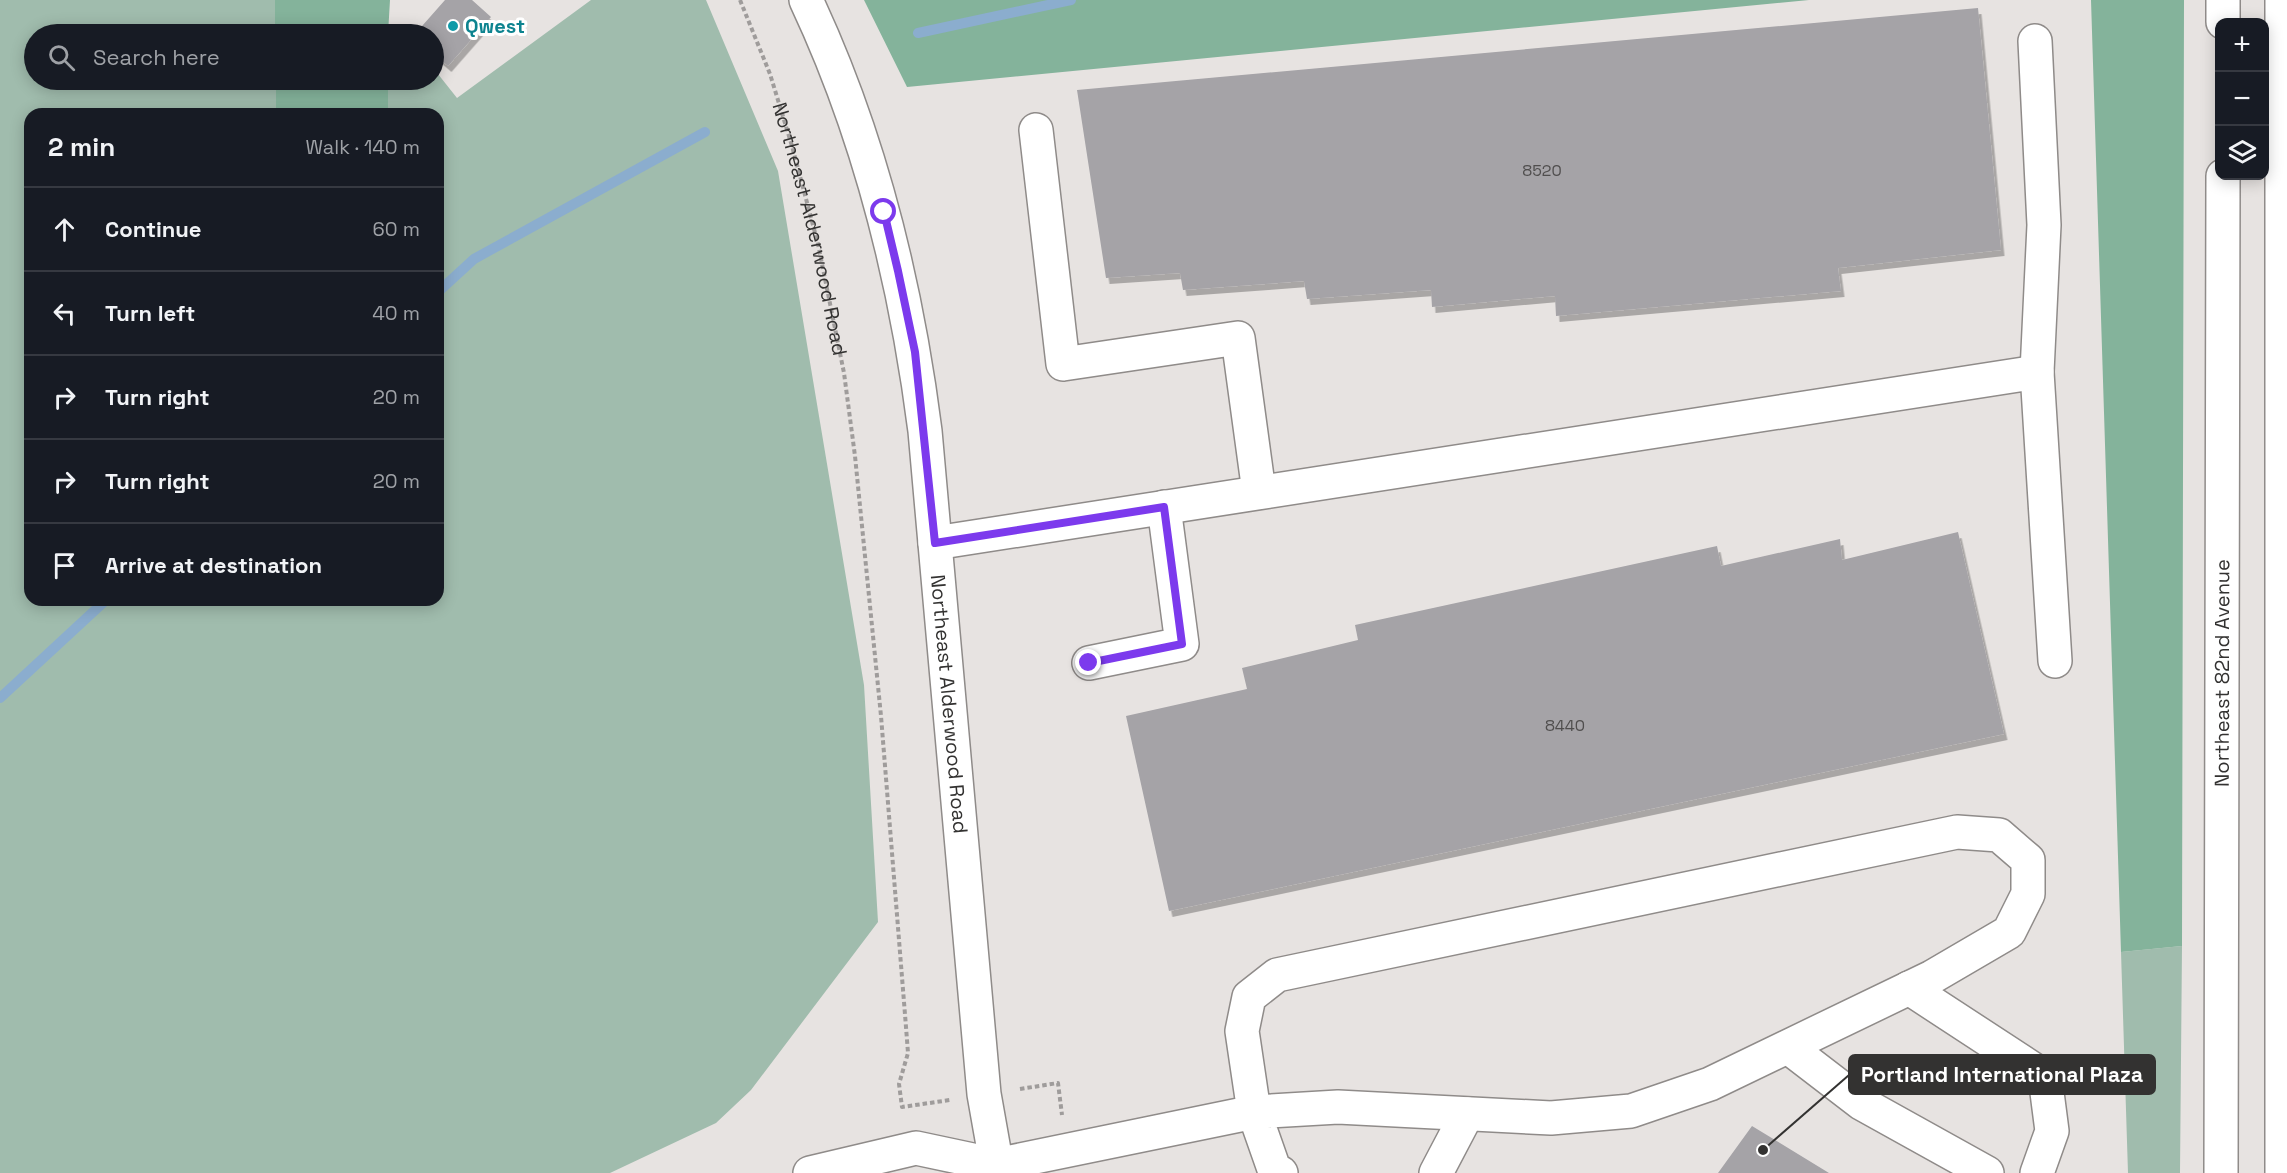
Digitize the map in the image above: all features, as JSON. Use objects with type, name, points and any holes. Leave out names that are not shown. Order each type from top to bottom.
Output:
[{"type":"main road","name":"Northeast Alderwood Road","points":[[806,0],[846,96],[879,193],[915,352],[935,543],[992,1170]]},
{"type":"main road","points":[[2223,0],[2223,18]]},
{"type":"main road","points":[[2282,0],[2282,1173]]},
{"type":"main road","points":[[2035,41],[2044,225],[2037,372],[2055,662]]},
{"type":"main road","points":[[1036,130],[1063,363],[1238,338],[1259,492]]},
{"type":"main road","name":"Northeast 82nd Avenue","points":[[2221,1173],[2223,180]]},
{"type":"main road","points":[[935,543],[2037,372]]},
{"type":"main road","points":[[1089,663],[1182,644],[1164,507]]},
{"type":"main road","points":[[810,1173],[916,1148],[992,1170],[1254,1112],[1338,1107],[1551,1118],[1631,1111],[1710,1084],[1909,988],[2009,932],[2028,894],[2028,860],[2000,835],[1957,832],[1277,975],[1249,996],[1242,1031],[1254,1112],[1274,1169],[1281,1173]]},
{"type":"main road","points":[[1909,988],[2045,1077],[2052,1131],[2037,1173]]},
{"type":"main road","points":[[1788,1047],[1860,1103],[1987,1173]]},
{"type":"main road","points":[[1436,1173],[1467,1114]]},
{"type":"path","name":"Northeast Alderwood Road","points":[[740,0],[770,74],[792,146],[818,244],[844,373],[855,456],[878,692],[908,1053],[899,1084],[902,1107]]},
{"type":"green space","points":[[0,0],[275,0],[275,24],[24,24],[24,90],[276,90],[276,108],[24,108],[24,606],[444,606],[444,108],[388,108],[388,90],[444,90],[444,82],[457,98],[591,0],[706,0],[778,171],[864,685],[878,922],[751,1090],[716,1123],[610,1173],[0,1173]]},
{"type":"green space","points":[[275,0],[390,0],[389,24],[275,24]]},
{"type":"green space","points":[[864,0],[1809,0],[907,87]]},
{"type":"green space","points":[[2091,0],[2184,0],[2182,946],[2121,952]]},
{"type":"green space","points":[[276,90],[388,90],[388,108],[276,108]]},
{"type":"green space","points":[[2182,946],[2180,1173],[2128,1173],[2121,952]]},
{"type":"building","name":"Qwest","points":[[445,0],[472,0],[491,17],[448,66],[444,63],[444,24],[424,24]]},
{"type":"building","points":[[1978,8],[2001,250],[1838,268],[1841,291],[1556,316],[1555,296],[1432,307],[1431,290],[1307,299],[1304,281],[1183,290],[1180,273],[1106,278],[1077,90]]},
{"type":"building","points":[[1958,532],[2004,734],[1169,911],[1126,716],[1247,689],[1242,668],[1358,640],[1355,625],[1717,546],[1721,566],[1840,539],[1842,560]]},
{"type":"building","points":[[1752,1126],[1829,1173],[1718,1173]]},
{"type":"waterway","points":[[918,33],[1071,0]]},
{"type":"waterway","points":[[444,286],[474,259],[705,132]]},
{"type":"waterway","points":[[0,698],[100,606]]},
{"type":"place","name":"Qwest","points":[[453,26]]},
{"type":"place","name":"Portland International Plaza","points":[[1763,1150]]},
{"type":"route","points":[[884,212],[915,352],[935,543],[1164,507],[1182,644],[1089,663]]}]
